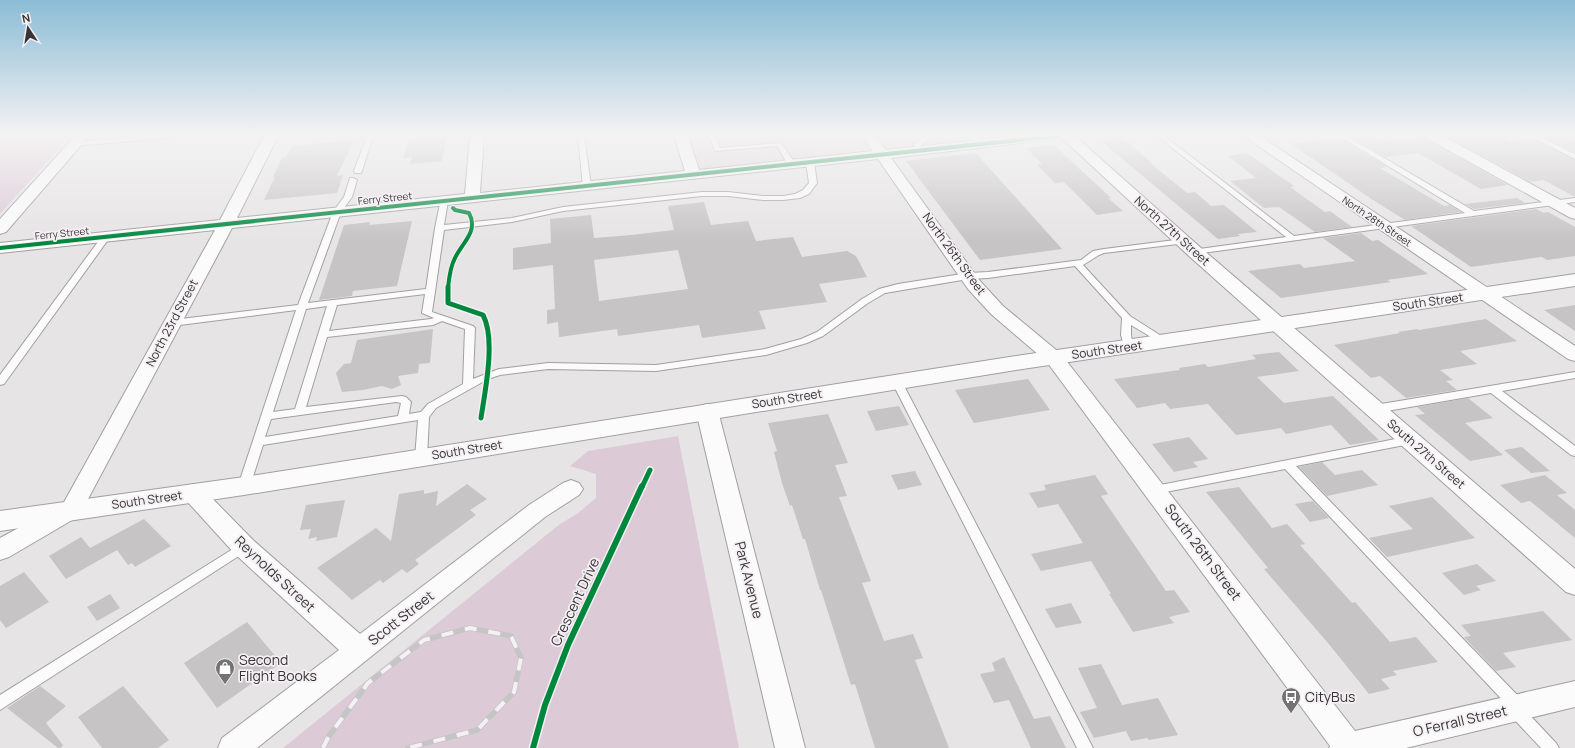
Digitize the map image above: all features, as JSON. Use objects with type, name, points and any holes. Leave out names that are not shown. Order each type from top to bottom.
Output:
[{"type":"main road","name":"South Street","points":[[0,521],[244,486],[707,411],[1575,280]]},
{"type":"street","points":[[0,228],[51,171]]},
{"type":"street","name":"North 23rd Street","points":[[71,510],[226,224],[253,171]]},
{"type":"street","points":[[472,198],[474,171]]},
{"type":"street","points":[[693,171],[694,175]]},
{"type":"street","name":"Ferry Street","points":[[0,248],[730,171]]},
{"type":"street","name":"North 26th Street","points":[[894,171],[968,276],[997,310],[1054,358]]},
{"type":"street","name":"North 27th Street","points":[[1105,171],[1189,247],[1278,324]]},
{"type":"street","name":"North 28th Street","points":[[1302,171],[1482,294],[1575,355]]},
{"type":"street","points":[[1497,171],[1575,214]]},
{"type":"street","name":"South 27th Street","points":[[1278,324],[1575,584]]},
{"type":"street","name":"South 26th Street","points":[[1054,358],[1348,748]]},
{"type":"street","name":"Park Avenue","points":[[707,411],[790,748]]},
{"type":"street","name":"Scott Street","points":[[233,748],[537,511],[571,489]]},
{"type":"street","name":"Reynolds Street","points":[[193,493],[244,547],[359,651]]},
{"type":"street","points":[[0,550],[71,510]]},
{"type":"street","name":"O Ferrall Street","points":[[1348,748],[1575,694]]},
{"type":"lane","points":[[585,171],[587,186]]},
{"type":"lane","points":[[439,228],[512,220],[563,209],[702,194],[728,194],[763,198],[797,196],[806,192],[813,184],[811,171]]},
{"type":"lane","points":[[1205,171],[1292,238]]},
{"type":"lane","points":[[1401,171],[1473,214]]},
{"type":"lane","points":[[244,486],[302,307],[337,212],[348,197],[354,180]]},
{"type":"lane","points":[[421,458],[425,415],[432,406],[484,377],[499,372],[548,366],[656,368],[766,352],[804,341],[820,334],[865,302],[882,292],[915,283],[1083,262],[1096,253],[1104,251],[1189,247],[1292,238],[1575,200]]},
{"type":"lane","points":[[444,201],[427,313],[440,319],[470,328],[468,386]]},
{"type":"lane","points":[[0,382],[106,237]]},
{"type":"lane","points":[[1077,263],[1127,318],[1164,341]]},
{"type":"lane","points":[[172,323],[430,291]]},
{"type":"lane","points":[[299,412],[334,303]]},
{"type":"lane","points":[[1127,318],[1126,336],[1128,347]]},
{"type":"lane","points":[[323,335],[433,322],[440,319]]},
{"type":"lane","points":[[1374,409],[1575,375]]},
{"type":"lane","points":[[897,382],[1085,748]]},
{"type":"lane","points":[[1493,389],[1575,452]]},
{"type":"lane","points":[[266,416],[402,399],[406,402],[403,419]]},
{"type":"lane","points":[[258,442],[425,415]]},
{"type":"lane","points":[[1155,490],[1411,440]]},
{"type":"lane","points":[[1287,464],[1516,708],[1551,748]]},
{"type":"lane","points":[[0,703],[244,547]]},
{"type":"shaded area","points":[[0,171],[39,171],[0,214]]},
{"type":"shaded area","points":[[693,171],[732,171],[694,175]]},
{"type":"shaded area","points":[[678,436],[739,748],[283,748],[560,524],[578,513],[596,498],[596,474],[570,466],[588,451]]},
{"type":"building","points":[[276,171],[339,171],[337,176],[343,175],[337,193],[264,200],[275,177],[273,177]]},
{"type":"building","points":[[913,171],[992,171],[1062,249],[980,260]]},
{"type":"building","points":[[1043,171],[1082,171],[1123,211],[1097,215],[1064,182],[1055,183]]},
{"type":"building","points":[[1137,171],[1160,171],[1187,193],[1195,192],[1211,206],[1224,205],[1257,232],[1238,234],[1240,236],[1218,239]]},
{"type":"building","points":[[1247,171],[1273,171],[1294,186],[1290,187],[1325,212],[1330,211],[1352,227],[1315,232],[1279,207],[1264,208],[1230,181],[1256,178]]},
{"type":"building","points":[[1330,171],[1385,171],[1444,206],[1450,205],[1461,212],[1405,220]]},
{"type":"building","points":[[1449,171],[1483,171],[1508,185],[1481,189]]},
{"type":"building","points":[[1510,171],[1575,171],[1575,197],[1544,180],[1530,182]]},
{"type":"building","points":[[1517,198],[1525,203],[1474,209],[1465,204]]},
{"type":"building","points":[[704,202],[711,225],[748,221],[756,241],[793,237],[802,257],[847,251],[856,256],[867,277],[819,284],[827,302],[759,311],[766,329],[702,338],[699,325],[618,336],[617,329],[559,337],[558,322],[547,324],[547,310],[555,309],[553,265],[513,270],[513,248],[551,243],[550,219],[591,215],[594,238],[674,230],[668,206]],"holes":[[[678,250],[688,289],[599,301],[594,260]]]},
{"type":"building","points":[[1536,209],[1544,213],[1548,212],[1575,227],[1575,256],[1547,260],[1542,257],[1471,267],[1411,226]]},
{"type":"building","points":[[412,221],[397,286],[353,291],[352,296],[319,300],[344,225],[370,222],[369,225]]},
{"type":"building","points":[[1361,233],[1372,241],[1378,240],[1428,274],[1387,280],[1391,282],[1281,298],[1248,271],[1300,264],[1304,268],[1355,261],[1323,238]]},
{"type":"building","points":[[1575,305],[1575,331],[1544,310]]},
{"type":"building","points":[[1486,319],[1517,341],[1460,351],[1477,364],[1440,370],[1453,380],[1446,381],[1457,390],[1406,398],[1380,376],[1371,378],[1334,345],[1400,333],[1398,332]]},
{"type":"building","points":[[433,329],[430,363],[419,364],[418,373],[398,376],[401,385],[392,389],[382,386],[342,392],[336,373],[344,364],[351,363],[357,340]]},
{"type":"building","points":[[1279,352],[1299,371],[1257,377],[1284,403],[1333,396],[1379,440],[1350,445],[1331,425],[1286,434],[1281,428],[1236,435],[1208,404],[1170,409],[1165,403],[1137,408],[1114,379],[1180,370],[1179,368],[1205,364],[1208,367],[1256,359],[1252,355]]},
{"type":"building","points":[[1028,379],[1050,410],[974,423],[955,390]]},
{"type":"building","points":[[1468,398],[1493,418],[1465,423],[1503,455],[1470,461],[1415,415],[1425,414],[1417,407]]},
{"type":"building","points":[[899,406],[909,425],[876,431],[867,411]]},
{"type":"building","points":[[828,414],[848,463],[835,465],[847,496],[839,497],[871,581],[862,583],[884,641],[913,634],[923,658],[915,660],[949,748],[875,748],[855,684],[851,685],[805,539],[803,539],[792,505],[790,506],[782,483],[774,452],[777,451],[768,423]]},
{"type":"building","points":[[1189,437],[1208,459],[1193,462],[1198,467],[1174,472],[1152,444]]},
{"type":"building","points":[[1522,447],[1550,471],[1531,473],[1504,450]]},
{"type":"building","points":[[1322,462],[1335,475],[1362,470],[1378,485],[1327,496],[1299,467]]},
{"type":"building","points":[[915,471],[922,485],[898,490],[891,475]]},
{"type":"building","points":[[1095,475],[1108,494],[1101,496],[1166,591],[1174,590],[1190,612],[1169,617],[1174,623],[1133,632],[1109,594],[1111,594],[1091,561],[1041,571],[1031,554],[1083,543],[1058,504],[1038,508],[1029,493],[1046,490],[1044,485]]},
{"type":"building","points":[[1545,475],[1567,493],[1557,495],[1575,510],[1575,538],[1530,501],[1521,503],[1500,485]]},
{"type":"building","points":[[467,484],[487,499],[470,510],[476,515],[415,560],[419,564],[407,573],[402,569],[383,583],[380,580],[352,600],[317,568],[376,528],[391,541],[399,494],[424,490],[424,494],[438,491],[436,506]]},
{"type":"building","points":[[1239,487],[1272,528],[1287,524],[1305,544],[1300,545],[1352,603],[1355,602],[1390,642],[1416,637],[1438,662],[1393,671],[1397,675],[1381,679],[1390,689],[1369,694],[1328,643],[1264,569],[1268,568],[1206,492]]},
{"type":"building","points":[[1432,497],[1475,538],[1387,557],[1369,538],[1413,529],[1389,506]]},
{"type":"building","points":[[345,500],[337,537],[316,541],[317,537],[308,539],[311,529],[300,530],[306,505]]},
{"type":"building","points":[[1313,501],[1329,518],[1310,522],[1295,504]]},
{"type":"building","points":[[144,519],[171,546],[135,567],[132,563],[128,565],[117,550],[66,579],[49,556],[81,537],[90,548]]},
{"type":"building","points":[[1477,564],[1496,581],[1476,586],[1481,590],[1464,595],[1442,573]]},
{"type":"building","points":[[24,572],[49,602],[6,628],[0,620],[0,586]]},
{"type":"building","points":[[110,594],[120,608],[97,621],[87,607]]},
{"type":"building","points":[[1071,603],[1082,623],[1056,628],[1045,609]]},
{"type":"building","points":[[1543,611],[1572,640],[1503,653],[1516,667],[1496,671],[1464,637],[1471,636],[1461,625]]},
{"type":"building","name":"Second Flight Books","points":[[247,622],[281,663],[217,708],[184,663]]},
{"type":"building","points":[[1004,657],[1034,719],[1050,716],[1066,748],[1031,748],[1009,700],[994,703],[980,674],[995,671],[992,663]]},
{"type":"building","points":[[1101,664],[1122,705],[1158,698],[1178,735],[1149,740],[1147,738],[1131,741],[1126,731],[1094,738],[1080,712],[1097,708],[1078,668]]},
{"type":"building","points":[[40,686],[66,706],[46,723],[63,745],[61,748],[58,748],[7,708]]},
{"type":"building","points":[[123,686],[169,740],[158,748],[102,748],[78,717]]},
{"type":"railway","points":[[323,748],[329,736],[368,683],[424,640],[470,628],[511,636],[521,658],[514,692],[477,730],[408,748]]},
{"type":"cycle path","points":[[0,248],[728,171]]},
{"type":"cycle path","points":[[453,208],[455,210],[469,213],[473,225],[469,236],[453,261],[448,287],[448,303],[483,315],[487,322],[489,348],[481,418]]},
{"type":"cycle path","name":"Crescent Drive","points":[[533,748],[545,705],[568,645],[650,470]]},
{"type":"place","name":"Second Flight Books","points":[[225,685]]},
{"type":"place","name":"CityBus","points":[[1291,714]]}]
